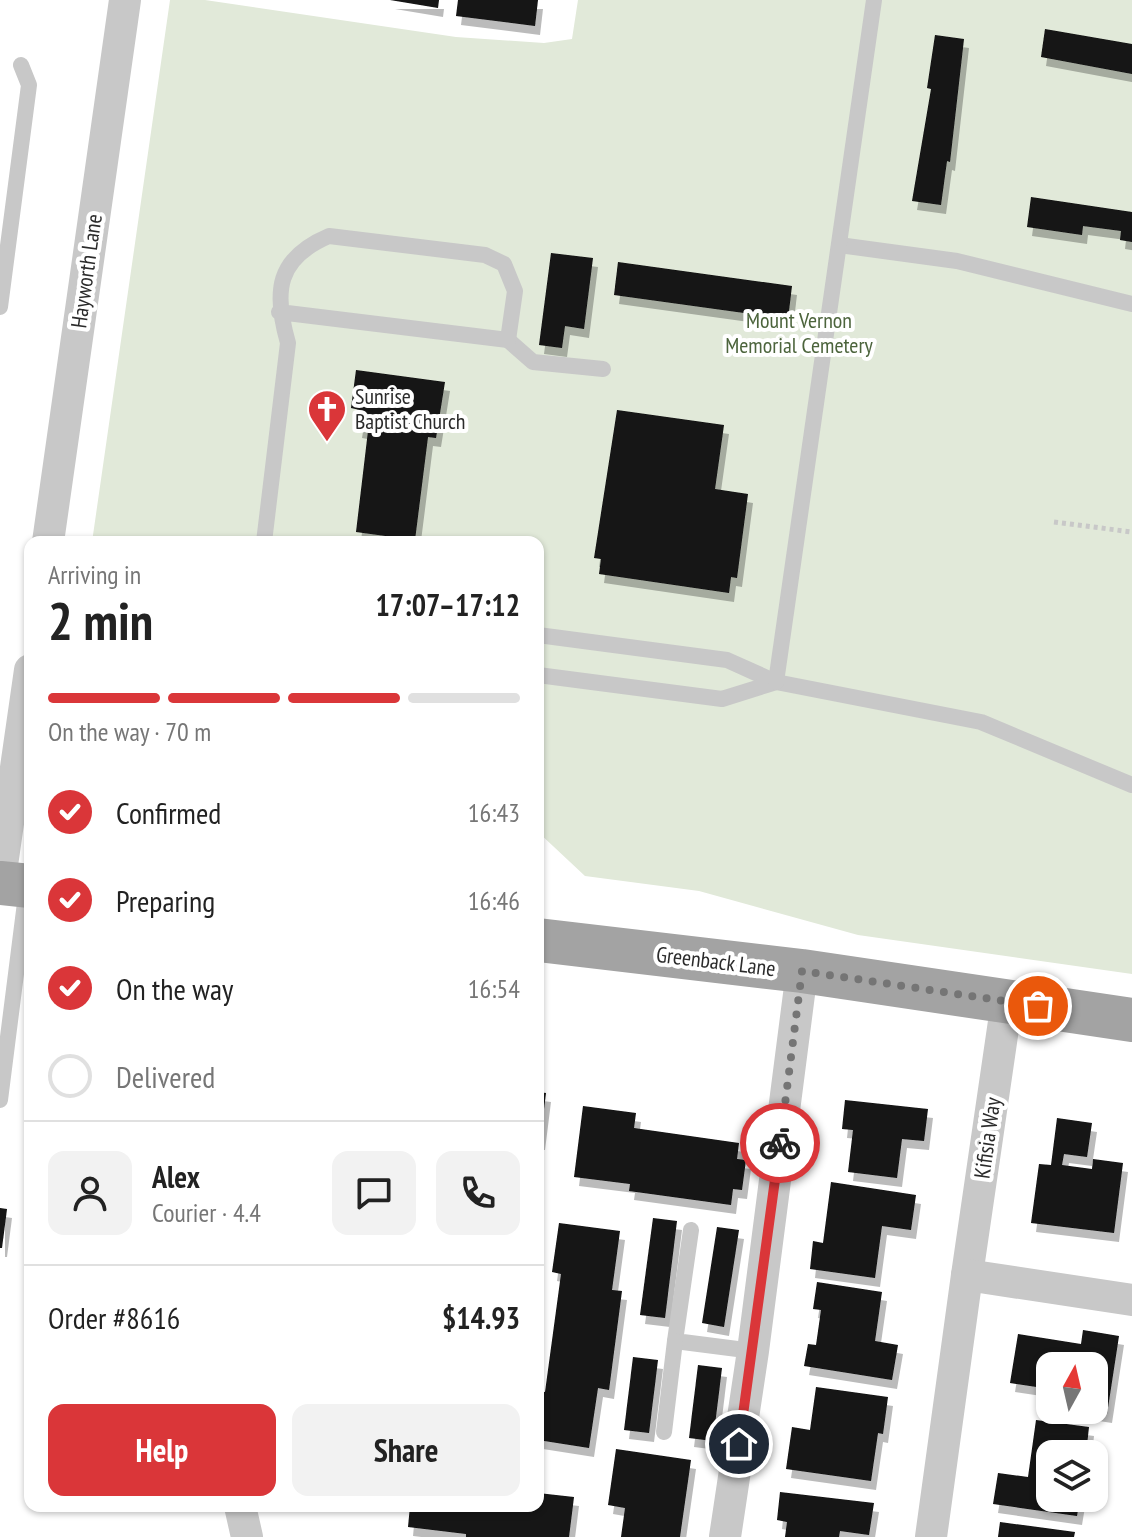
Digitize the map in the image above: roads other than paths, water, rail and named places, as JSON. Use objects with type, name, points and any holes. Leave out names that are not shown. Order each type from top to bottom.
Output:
[{"type":"main road","name":"Greenback Lane","points":[[544,941],[802,971],[1132,1020]]},
{"type":"street","name":"Hayworth Lane","points":[[49,536],[125,0]]},
{"type":"street","points":[[14,883],[24,750]]},
{"type":"street","points":[[725,1537],[753,1351],[802,971]]},
{"type":"street","name":"Kifisia Way","points":[[931,1537],[1007,1001]]},
{"type":"street","points":[[967,1275],[1132,1300]]},
{"type":"street","points":[[241,1512],[247,1537]]},
{"type":"lane","points":[[776,682],[874,0]]},
{"type":"lane","points":[[0,307],[29,85],[21,65]]},
{"type":"lane","points":[[265,536],[288,343],[279,312],[286,265],[305,246],[329,236],[485,255],[504,264],[515,291],[508,340]]},
{"type":"lane","points":[[839,245],[957,261],[1132,304]]},
{"type":"lane","points":[[279,312],[508,340],[533,362],[603,369]]},
{"type":"lane","points":[[544,636],[727,660],[776,682],[981,722],[1132,785]]},
{"type":"lane","points":[[544,676],[722,699],[776,682]]},
{"type":"lane","points":[[0,1100],[14,883]]},
{"type":"lane","points":[[664,1432],[691,1230]]},
{"type":"lane","points":[[675,1341],[753,1351]]},
{"type":"place","name":"Sunrise Baptist Church","points":[[327,443]]},
{"type":"park label","name":"Mount Vernon Memorial Cemetery","points":[[799,332]]}]
